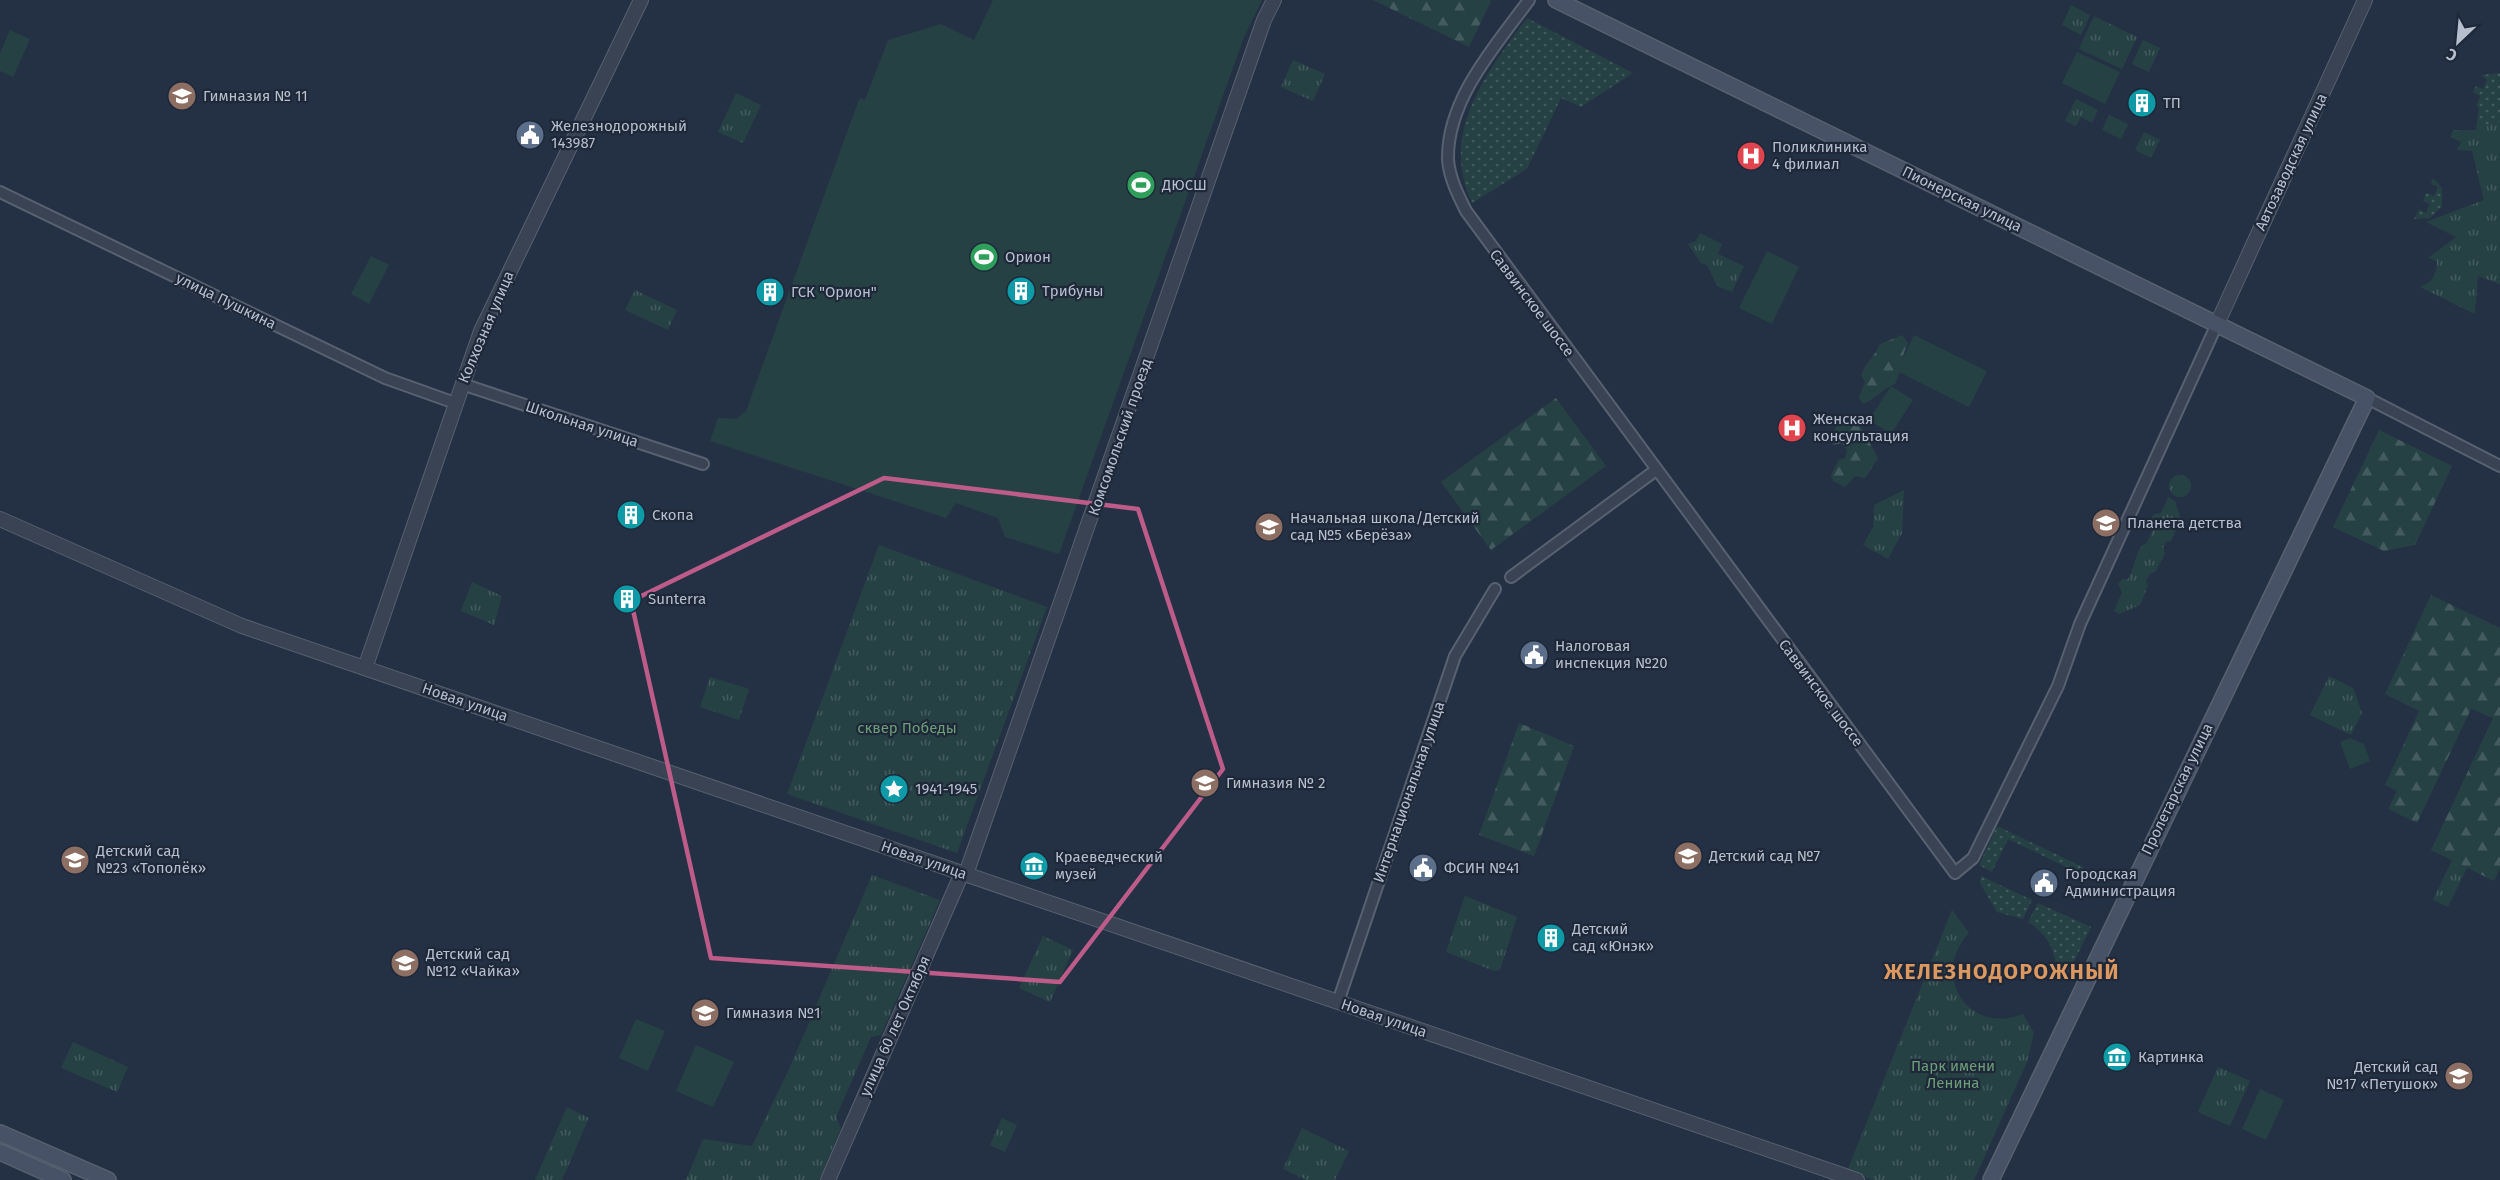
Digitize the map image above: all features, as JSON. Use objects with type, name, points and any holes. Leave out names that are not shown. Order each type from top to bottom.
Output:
[{"type":"main road","name":"Пионерская улица","points":[[1556,0],[2367,398]]},
{"type":"main road","name":"Пролетарская улица","points":[[1991,1180],[2367,398]]},
{"type":"main road","points":[[0,1133],[108,1180]]},
{"type":"main road","points":[[0,1152],[63,1180]]},
{"type":"street","name":"Колхозная улица","points":[[365,668],[489,310],[641,0]]},
{"type":"street","name":"Комсомольский проезд","points":[[964,873],[1264,20],[1274,0]]},
{"type":"street","name":"Саввинское шоссе","points":[[1529,0],[1496,44],[1466,94],[1449,144],[1450,173],[1466,211],[1955,873],[1973,858],[2058,687],[2080,624],[2217,324]]},
{"type":"street","name":"Автозаводская улица","points":[[2217,324],[2365,0]]},
{"type":"street","name":"улица Пушкина","points":[[0,192],[384,378],[455,403]]},
{"type":"street","name":"Школьная улица","points":[[462,384],[703,464]]},
{"type":"street","points":[[2367,398],[2500,466]]},
{"type":"street","points":[[1511,577],[1656,470]]},
{"type":"street","name":"Новая улица","points":[[0,519],[222,618],[1857,1180]]},
{"type":"street","name":"Интернациональная улица","points":[[1338,1002],[1455,656],[1495,589]]},
{"type":"street","name":"улица 60 лет Октября","points":[[828,1180],[964,873]]},
{"type":"highlighted area","points":[[884,478],[1138,509],[1223,769],[1060,982],[711,958],[631,601]]},
{"type":"green space","name":"Орион","points":[[993,0],[1262,0],[1244,37],[1059,554],[1005,537],[998,518],[956,503],[946,518],[710,441],[718,418],[736,419],[746,411],[858,102],[860,98],[865,100],[888,40],[941,24],[974,40]]},
{"type":"green space","points":[[1373,0],[1489,0],[1491,1],[1469,47]]},
{"type":"green space","points":[[2071,5],[2090,15],[2081,35],[2062,25]]},
{"type":"green space","points":[[2094,16],[2137,37],[2122,69],[2079,49]]},
{"type":"green space","points":[[1527,18],[1633,73],[1581,107],[1561,98],[1527,169],[1472,203],[1463,177],[1461,152],[1464,128],[1483,83]]},
{"type":"green space","points":[[10,30],[30,39],[13,77],[0,71],[0,53]]},
{"type":"green space","points":[[2143,40],[2160,48],[2149,72],[2132,64]]},
{"type":"green space","points":[[2077,52],[2120,72],[2105,104],[2062,83]]},
{"type":"green space","points":[[1293,60],[1325,74],[1313,101],[1281,87]]},
{"type":"green space","points":[[2500,73],[2500,122],[2476,130],[2479,107],[2476,106],[2480,96],[2473,92],[2476,86],[2483,89],[2487,80],[2481,75]]},
{"type":"green space","points":[[736,93],[761,105],[743,143],[718,132]]},
{"type":"green space","points":[[2076,99],[2098,110],[2092,123],[2081,117],[2076,126],[2065,121]]},
{"type":"green space","points":[[2109,115],[2128,124],[2121,139],[2102,130]]},
{"type":"green space","points":[[2500,122],[2500,284],[2478,276],[2475,314],[2420,287],[2431,280],[2436,270],[2437,261],[2428,258],[2456,237],[2426,222],[2484,200],[2472,151],[2457,150],[2461,142],[2450,137],[2453,130],[2476,130]]},
{"type":"green space","points":[[2144,132],[2160,140],[2151,158],[2135,150]]},
{"type":"green space","points":[[2433,178],[2442,188],[2442,206],[2430,218],[2414,219],[2419,209],[2426,213],[2430,204],[2423,201],[2426,193],[2434,196],[2438,187],[2431,184]]},
{"type":"green space","points":[[1700,233],[1722,244],[1718,254],[1744,266],[1732,292],[1717,286],[1707,265],[1701,263],[1688,244],[1696,241]]},
{"type":"green space","points":[[1767,251],[1799,267],[1772,324],[1739,308]]},
{"type":"green space","points":[[371,256],[389,265],[369,304],[351,294]]},
{"type":"green space","points":[[635,290],[677,310],[668,330],[625,310]]},
{"type":"green space","points":[[1902,335],[1908,343],[1895,384],[1863,404],[1859,397],[1865,382],[1861,375],[1863,370],[1880,344]]},
{"type":"green space","points":[[1914,335],[1987,371],[1969,407],[1897,371]]},
{"type":"green space","points":[[1891,386],[1913,400],[1891,434],[1869,420]]},
{"type":"green space","points":[[1556,398],[1606,466],[1491,550],[1441,482]]},
{"type":"green space","points":[[1848,417],[1858,421],[1878,458],[1865,478],[1855,476],[1845,487],[1833,481],[1831,475],[1839,460],[1845,458],[1847,450],[1842,443],[1833,445],[1830,441],[1838,422]]},
{"type":"green space","points":[[2379,430],[2452,466],[2415,545],[2384,551],[2333,527]]},
{"type":"green space","points":[[2180,475],[2188,478],[2191,486],[2188,494],[2180,497],[2172,494],[2169,486],[2172,478]]},
{"type":"green space","points":[[1904,490],[1902,533],[1888,559],[1863,545],[1873,527],[1874,505]]},
{"type":"green space","points":[[2168,497],[2175,501],[2181,519],[2171,541],[2166,542],[2163,548],[2165,554],[2156,571],[2150,574],[2146,581],[2148,586],[2140,605],[2119,614],[2114,611],[2122,592],[2118,584],[2122,579],[2128,579],[2141,546],[2146,544],[2155,526],[2151,518],[2154,514],[2161,513]]},
{"type":"green space","name":"сквер Победы","points":[[879,545],[1047,607],[957,853],[787,794]]},
{"type":"green space","points":[[472,582],[502,596],[494,625],[461,611]]},
{"type":"green space","points":[[2431,595],[2500,628],[2500,868],[2494,881],[2431,850],[2493,718],[2471,709],[2417,823],[2388,809],[2397,791],[2385,785],[2419,711],[2385,694]]},
{"type":"green space","points":[[2329,676],[2353,688],[2362,713],[2351,735],[2310,715]]},
{"type":"green space","points":[[710,677],[749,689],[739,720],[700,707]]},
{"type":"green space","points":[[1519,723],[1574,746],[1534,856],[1479,835]]},
{"type":"green space","points":[[2350,738],[2364,744],[2370,761],[2350,769],[2340,742]]},
{"type":"green space","points":[[1997,826],[2083,867],[2089,878],[2008,839],[1992,872],[1979,865]]},
{"type":"green space","points":[[2452,860],[2467,868],[2448,907],[2433,900]]},
{"type":"green space","points":[[872,875],[940,900],[881,1035],[871,1037],[836,1117],[841,1128],[819,1180],[686,1180],[703,1139],[752,1146],[790,1067]]},
{"type":"green space","points":[[1981,876],[2032,900],[2023,919],[1997,912],[1980,883]]},
{"type":"green space","points":[[1465,896],[1517,917],[1500,970],[1494,971],[1446,952]]},
{"type":"green space","points":[[2038,903],[2091,927],[2066,978],[2057,974],[2053,950],[2046,938],[2028,922]]},
{"type":"green space","name":"Парк имени Ленина","points":[[1952,910],[1969,933],[1958,949],[1953,966],[1954,983],[1961,998],[1972,1009],[1986,1017],[2004,1019],[2023,1014],[2034,1033],[2027,1062],[1974,1180],[1874,1180],[1847,1171]]},
{"type":"green space","points":[[1043,936],[1073,950],[1050,1002],[1019,988]]},
{"type":"green space","points":[[636,1019],[665,1031],[648,1071],[619,1058]]},
{"type":"green space","points":[[73,1042],[128,1067],[117,1092],[61,1068]]},
{"type":"green space","points":[[696,1045],[734,1062],[713,1107],[676,1091]]},
{"type":"green space","points":[[2218,1067],[2250,1081],[2230,1126],[2198,1112]]},
{"type":"green space","points":[[2260,1089],[2284,1100],[2266,1140],[2242,1129]]},
{"type":"green space","points":[[567,1107],[589,1118],[562,1180],[535,1180]]},
{"type":"green space","points":[[1002,1118],[1017,1125],[1005,1152],[990,1145]]},
{"type":"green space","points":[[1302,1128],[1349,1151],[1335,1180],[1307,1180],[1283,1169]]},
{"type":"place","name":"Гимназия № 11","points":[[182,96]]},
{"type":"place","name":"ТП","points":[[2142,103]]},
{"type":"place","name":"Железнодорожный 143987","points":[[530,135]]},
{"type":"place","name":"Поликлиника 4 филиал","points":[[1751,156]]},
{"type":"place","name":"ДЮСШ","points":[[1141,185]]},
{"type":"place","name":"Орион","points":[[984,257]]},
{"type":"place","name":"Трибуны","points":[[1021,291]]},
{"type":"place","name":"ГСК \"Орион\"","points":[[770,292]]},
{"type":"place","name":"Женская консультация","points":[[1792,428]]},
{"type":"place","name":"Скопа","points":[[631,515]]},
{"type":"place","name":"Планета детства","points":[[2106,523]]},
{"type":"place","name":"Начальная школа/Детский сад №5 «Берёза»","points":[[1269,527]]},
{"type":"place","name":"Sunterra","points":[[627,599]]},
{"type":"place","name":"Налоговая инспекция №20","points":[[1534,655]]},
{"type":"place","name":"Гимназия № 2","points":[[1205,783]]},
{"type":"place","name":"1941-1945","points":[[894,789]]},
{"type":"place","name":"Детский сад №7","points":[[1688,856]]},
{"type":"place","name":"Детский сад №23 «Тополёк»","points":[[75,860]]},
{"type":"place","name":"Краеведческий музей","points":[[1034,866]]},
{"type":"place","name":"ФСИН №41","points":[[1423,868]]},
{"type":"place","name":"Городская Администрация","points":[[2044,883]]},
{"type":"place","name":"Детский сад «Юнэк»","points":[[1551,938]]},
{"type":"place","name":"Детский сад №12 «Чайка»","points":[[405,963]]},
{"type":"place","name":"Гимназия №1","points":[[705,1013]]},
{"type":"place","name":"Картинка","points":[[2117,1057]]},
{"type":"place","name":"Детский сад №17 «Петушок»","points":[[2459,1076]]},
{"type":"district","name":"ЖЕЛЕЗНОДОРОЖНЫЙ","points":[[2002,972]]}]
